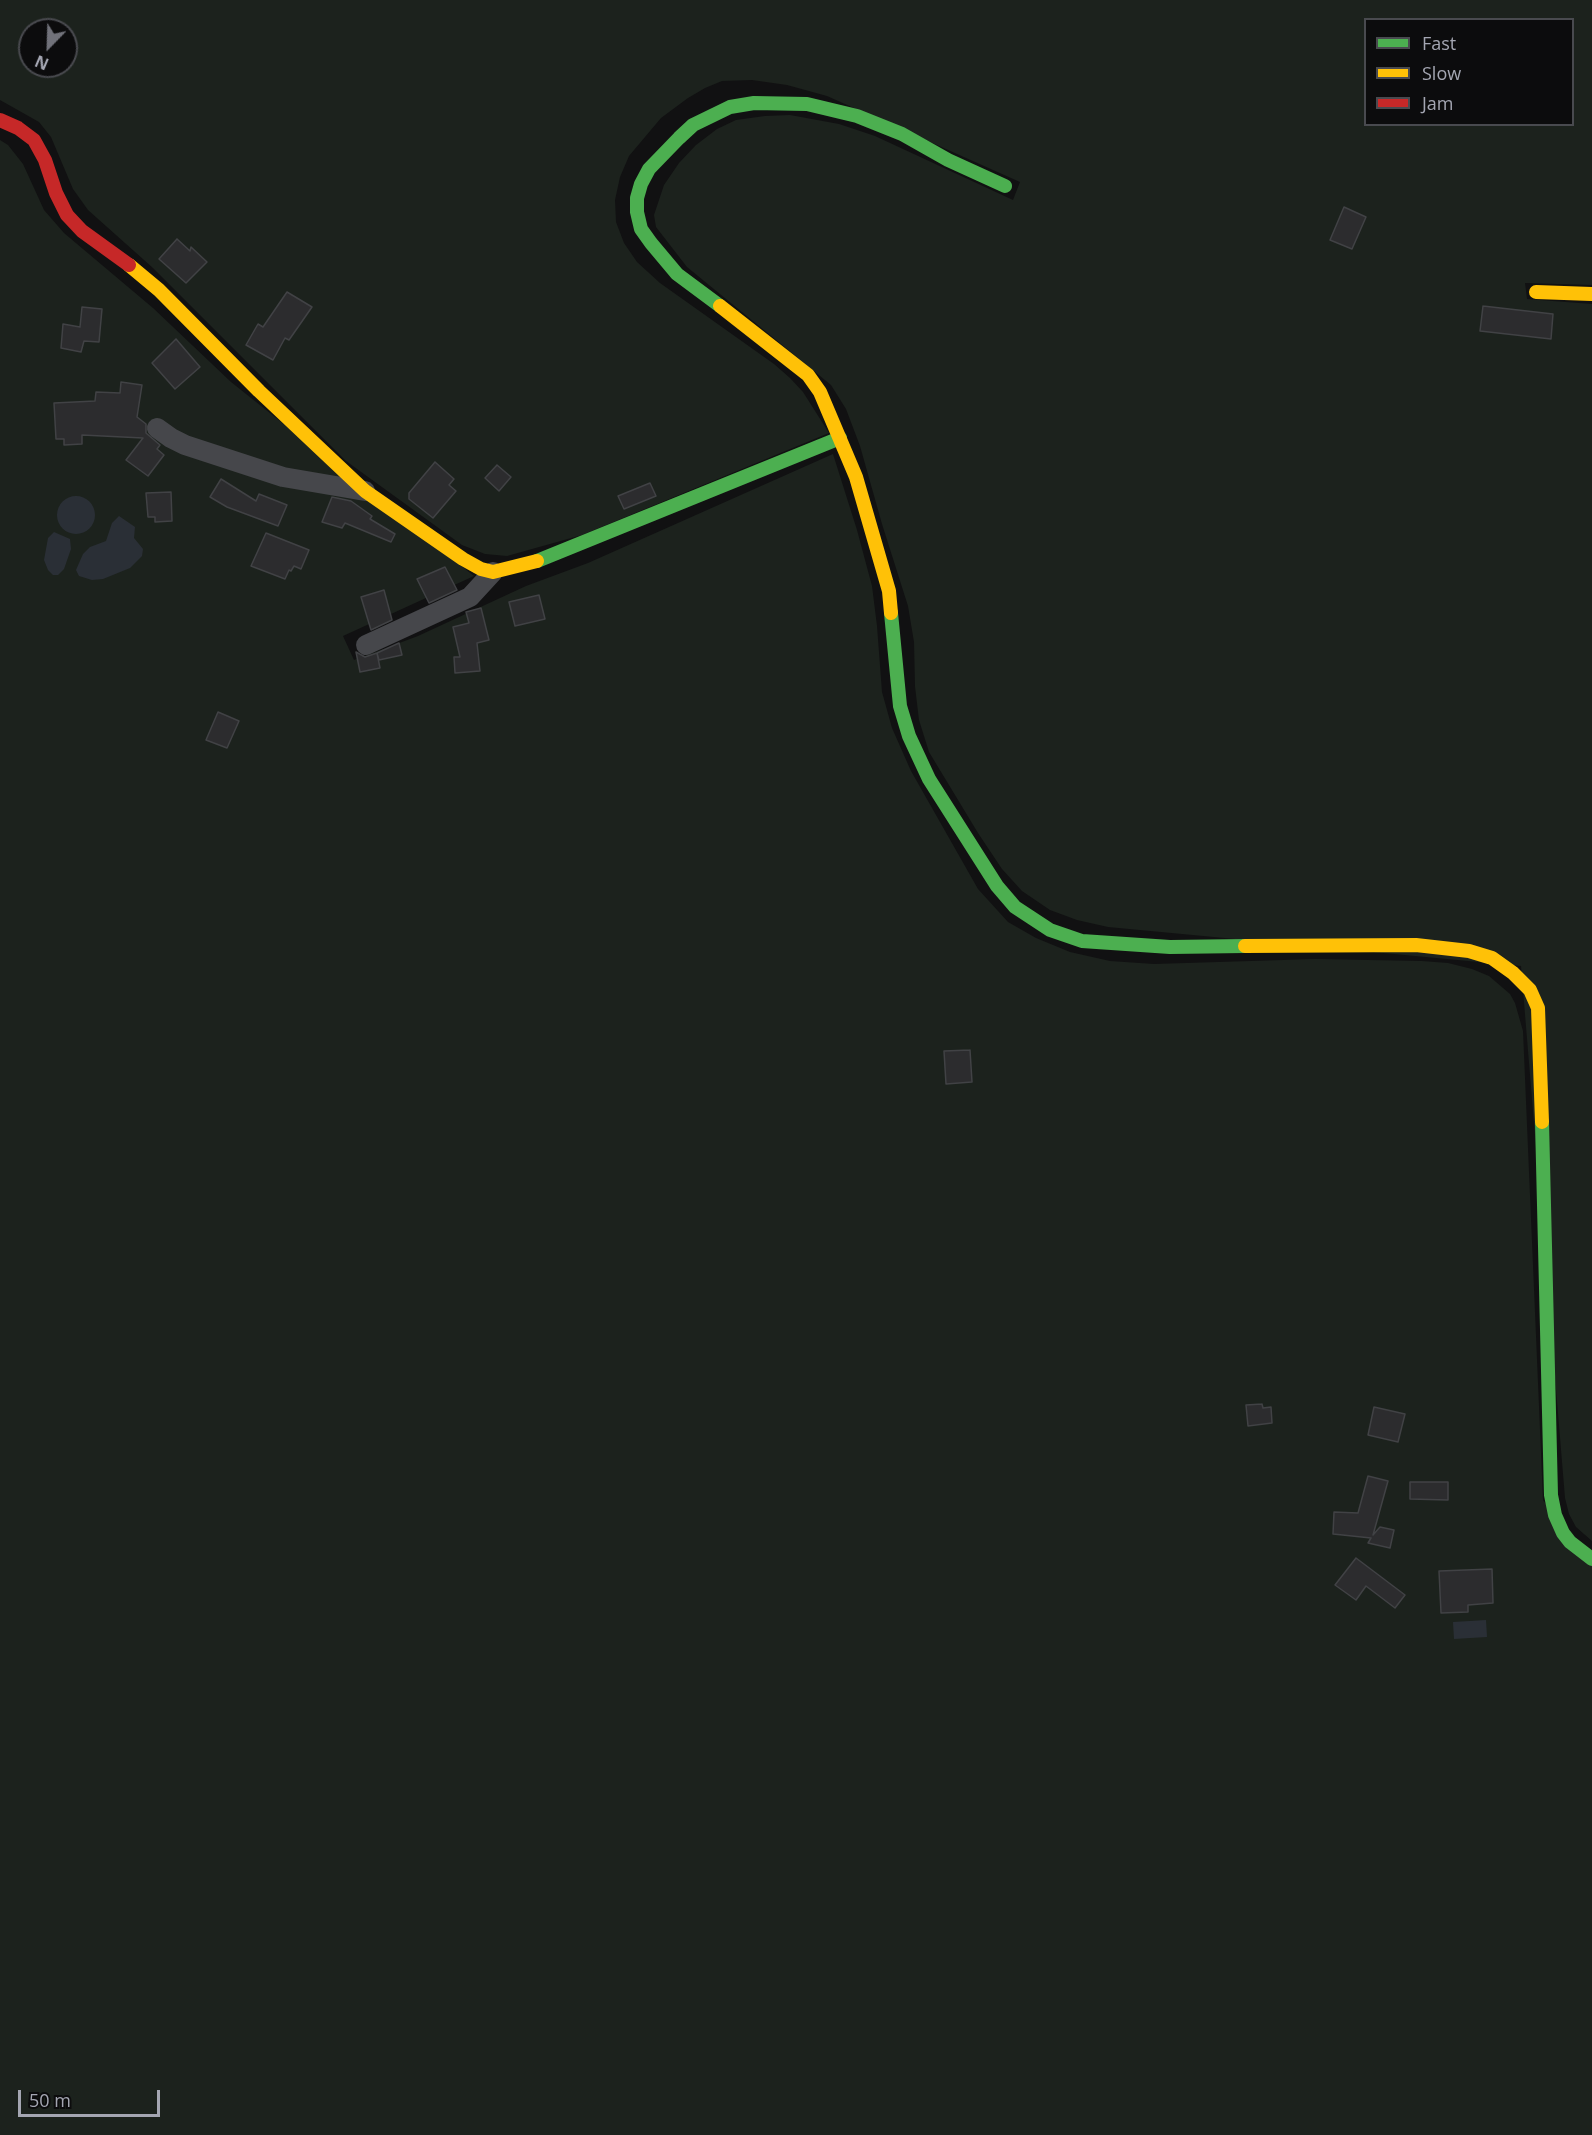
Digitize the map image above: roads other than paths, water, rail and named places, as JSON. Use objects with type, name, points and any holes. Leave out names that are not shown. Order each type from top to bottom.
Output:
[{"type":"street","points":[[1005,186],[948,160],[887,127],[829,108],[783,102],[754,103],[730,107],[709,116],[693,125],[679,138],[649,169],[639,191],[637,212],[641,229],[677,274],[808,375],[820,392],[856,477],[889,591],[900,706],[909,736],[929,779],[997,886],[1015,907],[1050,930],[1082,941],[1170,947],[1416,945],[1469,951],[1492,958],[1513,973],[1530,990],[1538,1008],[1540,1045],[1551,1495],[1555,1515],[1563,1533],[1581,1552],[1592,1559]]},
{"type":"street","points":[[0,120],[18,128],[34,140],[45,160],[56,193],[67,215],[82,231],[159,290],[259,391],[365,491],[481,569],[493,572],[547,559],[840,438]]},
{"type":"street","points":[[1536,292],[1592,294]]},
{"type":"street","points":[[157,428],[185,445],[283,477],[365,491]]},
{"type":"street","points":[[366,645],[470,597],[493,572]]}]
